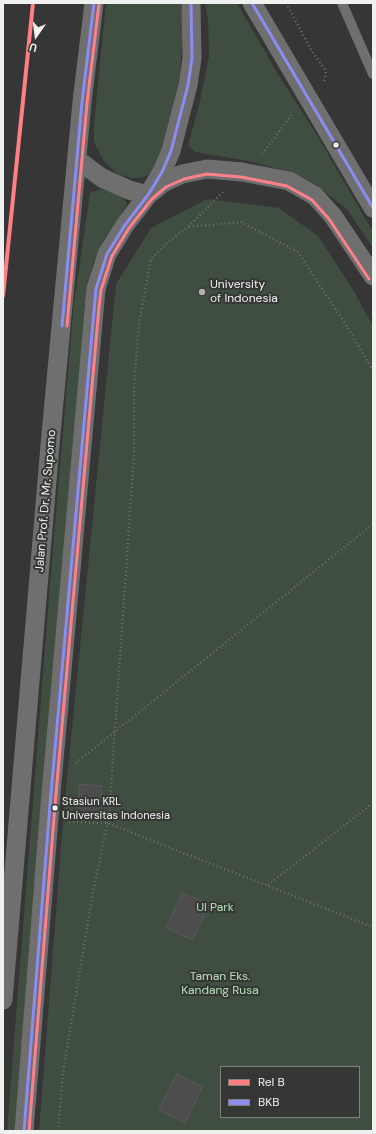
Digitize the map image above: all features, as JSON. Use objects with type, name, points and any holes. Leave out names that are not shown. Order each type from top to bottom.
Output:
[{"type":"street","name":"Jalan Prof. Dr. Mr. Supomo","points":[[3,1000],[51,434],[78,160],[82,102],[94,3]]},
{"type":"street","points":[[24,1131],[50,805],[96,289],[107,254],[125,225],[148,195],[162,172],[171,151],[186,92],[192,58],[191,3]]},
{"type":"street","points":[[252,3],[373,208]]},
{"type":"street","points":[[78,160],[102,178],[129,190],[148,195]]},
{"type":"street","points":[[148,195],[163,183],[182,174],[207,169],[242,172],[289,180],[315,196],[333,216],[373,276]]},
{"type":"lane","points":[[342,3],[373,74]]},
{"type":"path","points":[[58,1131],[63,1073],[92,890],[107,823],[110,816],[134,455],[134,385],[139,324],[151,259],[168,242],[188,227],[248,165],[258,160],[276,134],[307,97],[315,94],[326,80],[326,72],[313,53],[286,3]]},
{"type":"path","points":[[188,227],[241,222],[298,252],[346,325],[373,371]]},
{"type":"path","points":[[74,765],[373,524]]},
{"type":"path","points":[[268,885],[373,803]]},
{"type":"path","points":[[107,823],[373,927]]},
{"type":"green space","points":[[106,3],[181,3],[183,33],[179,81],[160,160],[151,173],[141,178],[131,178],[118,174],[103,160],[94,142],[94,124]]},
{"type":"green space","points":[[205,3],[237,3],[373,232],[373,248],[347,209],[316,185],[290,172],[249,161],[195,152],[188,145],[199,106],[209,56],[208,19]]},
{"type":"green space","points":[[101,189],[115,193],[124,199],[127,205],[102,243],[93,263],[89,283],[15,1131],[7,1131],[51,572],[74,303],[90,193]]},
{"type":"green space","name":"UI Park","points":[[207,199],[279,208],[318,236],[352,288],[373,326],[373,1131],[39,1131],[64,809],[116,284],[151,228]]},
{"type":"building","points":[[80,784],[102,786],[100,814],[78,812]]},
{"type":"building","points":[[182,893],[209,904],[193,940],[166,928]]},
{"type":"building","points":[[177,1074],[202,1087],[185,1123],[159,1110]]},
{"type":"rail line","name":"B","points":[[3,296],[33,3]]},
{"type":"transit line","name":"BKB","points":[[62,326],[82,102],[94,3]]},
{"type":"transit line","name":"BKB","points":[[24,1131],[50,805],[96,289],[107,254],[125,225],[148,195],[162,172],[171,151],[188,85],[192,58],[191,3]]},
{"type":"transit line","name":"BKB","points":[[252,3],[373,208]]},
{"type":"transit line","points":[[67,326],[87,103],[99,4]]},
{"type":"transit line","points":[[29,1131],[55,805],[99,307],[101,290],[112,256],[129,228],[152,199],[166,187],[184,179],[207,174],[241,177],[287,186],[312,200],[329,219],[369,279]]},
{"type":"place","name":"University of Indonesia","points":[[202,292]]},
{"type":"place","name":"Stasiun KRL Universitas Indonesia","points":[[55,808]]},
{"type":"park label","name":"Taman Eks. Kandang Rusa","points":[[220,984]]}]
